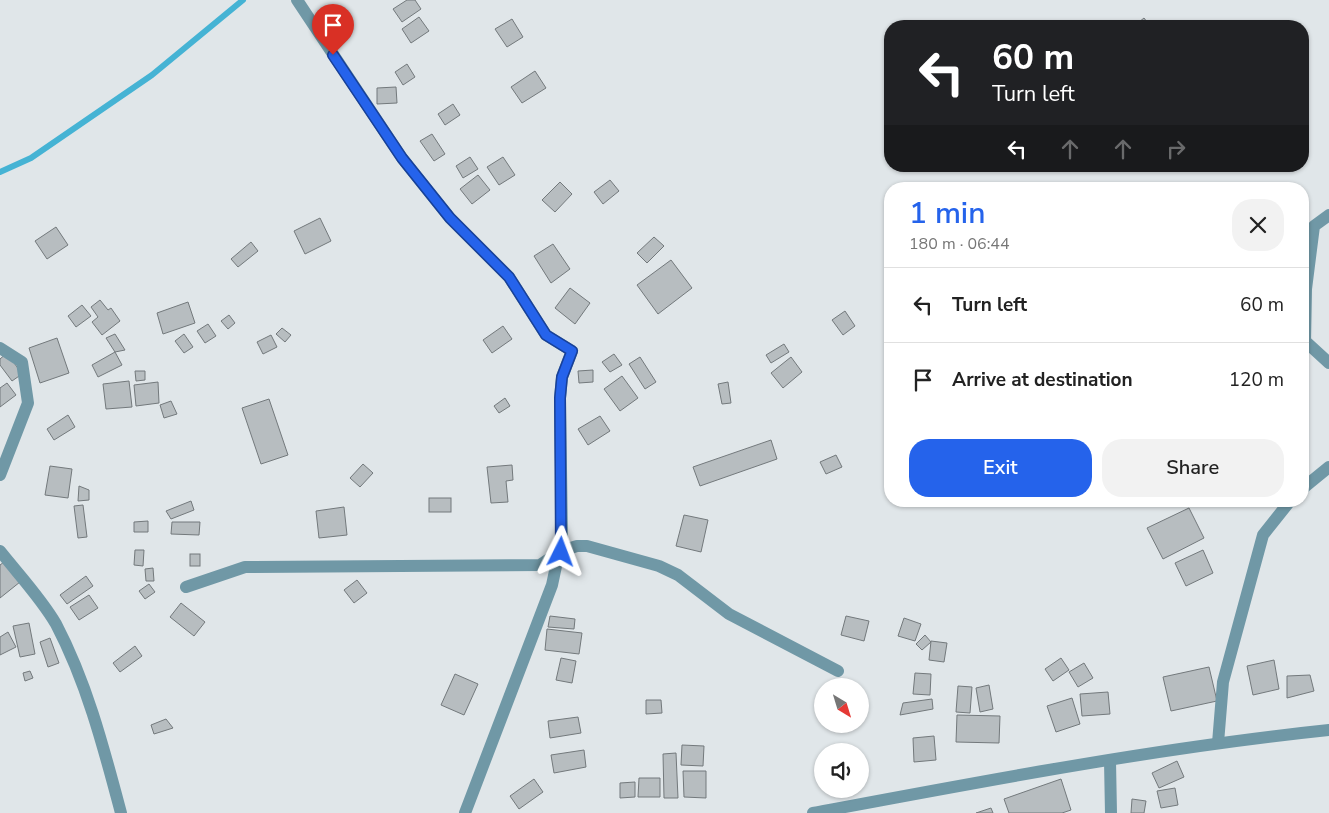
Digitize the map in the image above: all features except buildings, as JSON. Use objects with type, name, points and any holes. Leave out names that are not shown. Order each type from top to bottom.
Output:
[{"type":"street","points":[[297,0],[402,158],[450,218],[509,277],[546,335],[572,351],[562,377],[560,398],[561,552],[552,585],[465,813]]},
{"type":"street","points":[[1309,265],[1314,226],[1329,215]]},
{"type":"street","points":[[1309,345],[1329,363]]},
{"type":"street","points":[[0,348],[22,362],[28,403],[0,475]]},
{"type":"street","points":[[1309,483],[1329,467]]},
{"type":"street","points":[[1218,743],[1223,682],[1263,535],[1285,507]]},
{"type":"street","points":[[186,587],[245,567],[540,566],[570,547],[587,546],[658,566],[678,575],[729,614],[838,671]]},
{"type":"street","points":[[0,551],[41,601],[56,624],[96,722],[121,813]]},
{"type":"street","points":[[813,813],[1218,743],[1329,730]]},
{"type":"street","points":[[1110,761],[1111,813]]},
{"type":"waterway","points":[[0,172],[31,158],[152,75],[243,0]]},
{"type":"route","points":[[333,55],[402,158],[450,218],[509,277],[546,335],[572,351],[562,377],[560,398],[561,552]]}]
